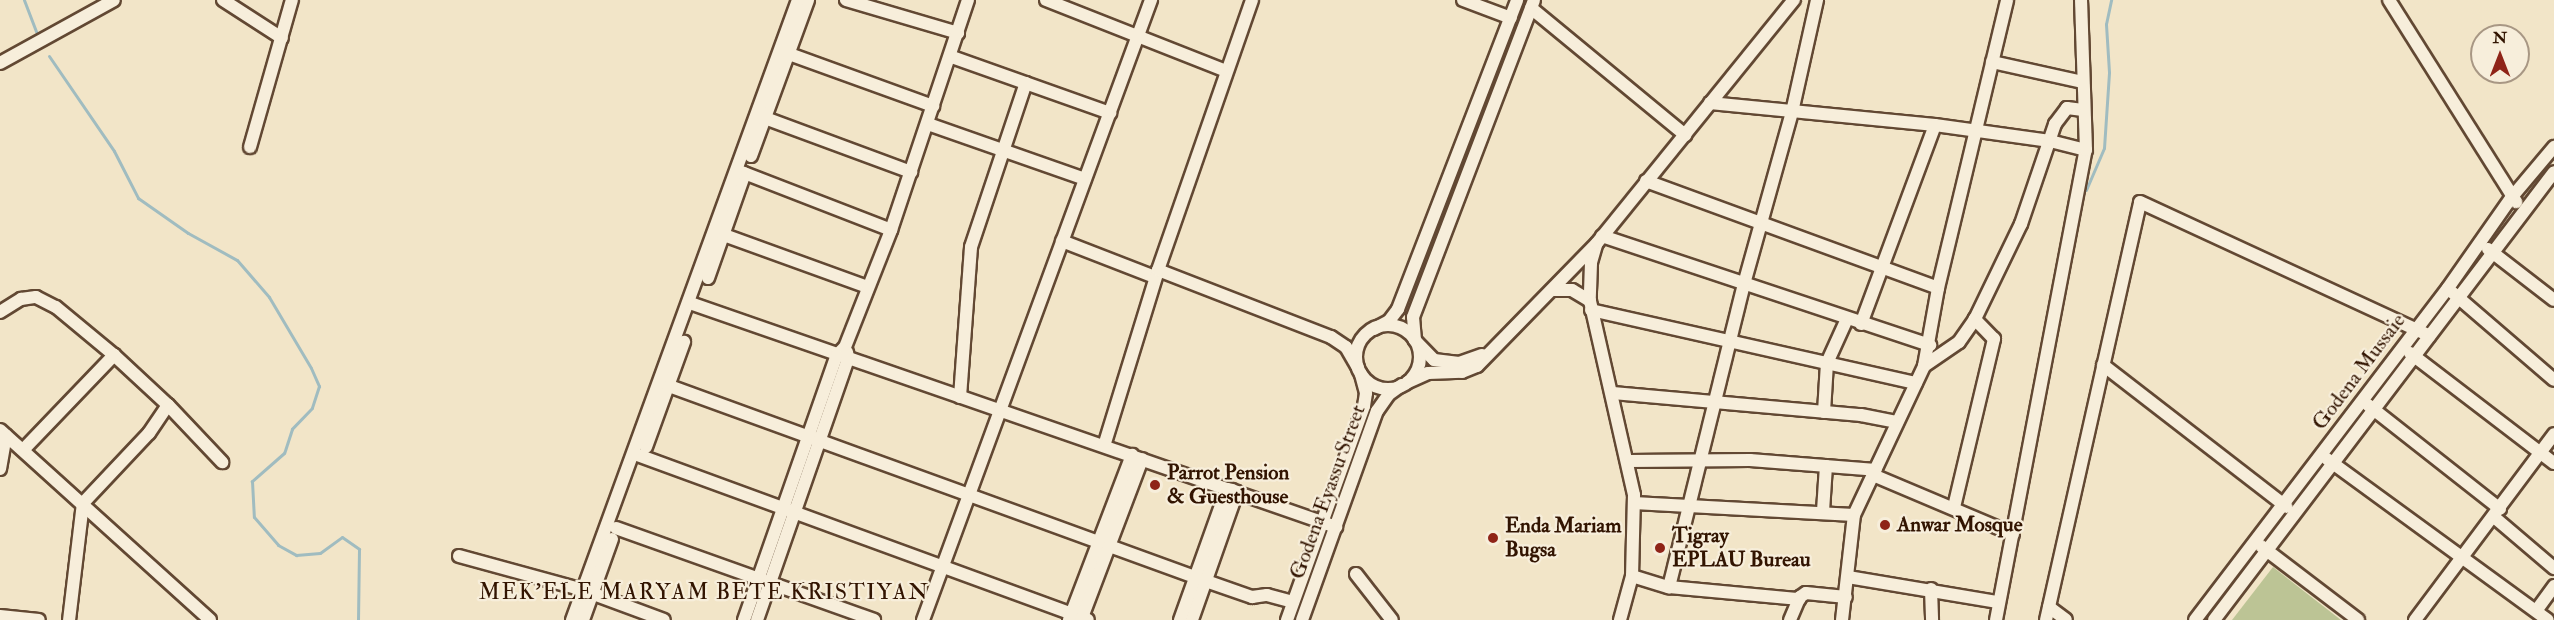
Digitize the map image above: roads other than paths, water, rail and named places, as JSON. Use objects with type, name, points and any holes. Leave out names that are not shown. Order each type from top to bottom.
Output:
[{"type":"street","points":[[0,63],[93,5],[114,0]]},
{"type":"street","points":[[223,0],[282,38]]},
{"type":"street","points":[[250,147],[292,0]]},
{"type":"street","points":[[694,304],[724,235],[741,172],[765,118],[798,0]]},
{"type":"street","points":[[583,620],[588,592],[784,52],[808,0]]},
{"type":"street","points":[[846,0],[958,33]]},
{"type":"street","points":[[744,620],[764,581],[844,353],[891,230],[933,105],[952,57],[968,0]]},
{"type":"street","points":[[1046,0],[1226,71]]},
{"type":"street","points":[[923,620],[1151,0]]},
{"type":"street","points":[[1104,446],[1157,274],[1252,0]]},
{"type":"street","points":[[1463,0],[1511,18]]},
{"type":"street","points":[[1330,337],[1357,338],[1389,321],[1398,309],[1518,0]]},
{"type":"street","points":[[1062,241],[1330,337],[1346,347],[1360,371],[1376,387],[1405,384],[1428,373],[1470,370],[1552,290],[1599,239],[1794,0]]},
{"type":"street","points":[[1669,587],[1744,284],[1792,112],[1817,0]]},
{"type":"street","points":[[1842,620],[1854,515],[1924,366],[1930,345],[1938,288],[2007,0]]},
{"type":"street","points":[[1996,620],[2086,150],[2081,0]]},
{"type":"street","points":[[2389,0],[2511,198],[2525,210]]},
{"type":"street","points":[[1405,384],[1420,359],[1415,340],[1415,310],[1533,4],[1685,135]]},
{"type":"street","points":[[784,52],[933,105]]},
{"type":"street","points":[[952,57],[1110,113]]},
{"type":"street","points":[[1992,62],[2082,82]]},
{"type":"street","points":[[960,397],[971,247],[1006,152],[1026,83]]},
{"type":"street","points":[[1710,103],[1935,125],[2050,141],[2086,150]]},
{"type":"street","points":[[1924,366],[1959,342],[1975,320],[2018,232],[2055,124],[2067,108],[2083,110]]},
{"type":"street","points":[[765,118],[911,172]]},
{"type":"street","points":[[928,124],[1085,179]]},
{"type":"street","points":[[1861,324],[1935,125]]},
{"type":"street","name":"Godena Mussaie","points":[[2195,620],[2401,345],[2448,288],[2511,198],[2554,147]]},
{"type":"street","points":[[1458,152],[1473,158]]},
{"type":"street","points":[[741,172],[891,230]]},
{"type":"street","name":"Godena Mussaie","points":[[2214,620],[2554,172]]},
{"type":"street","points":[[1646,181],[1938,288]]},
{"type":"street","points":[[2066,620],[2047,614],[2140,202],[2430,336]]},
{"type":"street","points":[[724,235],[868,287]]},
{"type":"street","points":[[1599,239],[1930,345]]},
{"type":"street","points":[[1599,239],[1591,263],[1591,306],[1629,462],[1634,503],[1632,576],[1620,620]]},
{"type":"street","points":[[2480,242],[2554,300]]},
{"type":"street","points":[[2448,288],[2554,380]]},
{"type":"street","points":[[1552,290],[1572,290],[1591,306],[1916,383]]},
{"type":"street","points":[[0,312],[21,299],[36,297],[56,307],[114,355],[168,405],[222,462]]},
{"type":"street","points":[[694,304],[844,353],[960,397],[1336,527]]},
{"type":"street","points":[[1824,412],[1827,363],[1847,319]]},
{"type":"street","points":[[1954,507],[1994,339],[1975,320]]},
{"type":"street","points":[[1360,371],[1358,349],[1371,331],[1400,328],[1434,360],[1451,364],[1470,361],[1504,337]]},
{"type":"street","points":[[2401,345],[2414,358],[2554,463]]},
{"type":"street","points":[[23,450],[114,355]]},
{"type":"street","points":[[2103,365],[2295,513]]},
{"type":"street","name":"Godena Eyassu Street","points":[[1287,620],[1366,399],[1360,371]]},
{"type":"street","name":"Godena Eyassu Street","points":[[1302,620],[1377,411],[1388,395],[1405,384]]},
{"type":"street","points":[[665,385],[1252,597],[1267,595],[1293,602]]},
{"type":"street","points":[[1613,393],[1824,412],[1898,422]]},
{"type":"street","points":[[2362,400],[2497,513],[2554,568]]},
{"type":"street","points":[[69,620],[83,503],[149,433],[168,405]]},
{"type":"street","points":[[3,433],[210,620]]},
{"type":"street","points":[[0,469],[3,433]]},
{"type":"street","points":[[2415,620],[2460,556],[2497,513],[2554,434]]},
{"type":"street","points":[[2321,454],[2548,620]]},
{"type":"street","points":[[638,455],[1078,618],[1137,457]]},
{"type":"street","points":[[572,620],[588,592],[616,528],[638,455]]},
{"type":"street","points":[[1629,462],[1700,460],[1826,466],[1875,473],[2013,534]]},
{"type":"street","points":[[1822,511],[1826,466]]},
{"type":"street","points":[[1192,620],[1201,579],[1232,491]]},
{"type":"street","points":[[1634,503],[1688,509],[1822,511],[1854,515]]},
{"type":"street","points":[[616,528],[874,620]]},
{"type":"street","points":[[2255,542],[2358,620]]},
{"type":"street","points":[[459,556],[588,592],[664,620]]},
{"type":"street","points":[[1356,574],[1392,620]]},
{"type":"street","points":[[1632,576],[1669,587],[1799,599],[1817,592],[1846,597]]},
{"type":"street","points":[[1848,577],[1931,589],[1998,602]]},
{"type":"street","points":[[1180,620],[1201,579]]},
{"type":"street","points":[[756,620],[764,581]]},
{"type":"street","points":[[2536,611],[2554,586]]},
{"type":"street","points":[[1931,589],[1932,620]]},
{"type":"street","points":[[1790,620],[1799,599]]},
{"type":"street","points":[[0,616],[39,620]]},
{"type":"waterway","points":[[24,0],[36,32]]},
{"type":"waterway","points":[[2086,190],[2104,148],[2109,72],[2106,24],[2111,0]]},
{"type":"waterway","points":[[49,56],[114,151],[138,198],[188,233],[237,260],[269,297],[311,368],[319,386],[312,408],[292,429],[284,453],[252,481],[254,517],[278,545],[296,555],[320,553],[342,537],[359,549],[358,620]]},
{"type":"place","name":"Parrot Pension & Guesthouse","points":[[1155,485]]},
{"type":"place","name":"Anwar Mosque","points":[[1885,525]]},
{"type":"place","name":"Enda Mariam Bugsa","points":[[1493,538]]},
{"type":"place","name":"Tigray EPLAU Bureau","points":[[1660,548]]},
{"type":"district","name":"MEK'ELE MARYAM BETE KRISTIYAN","points":[[704,593]]}]
